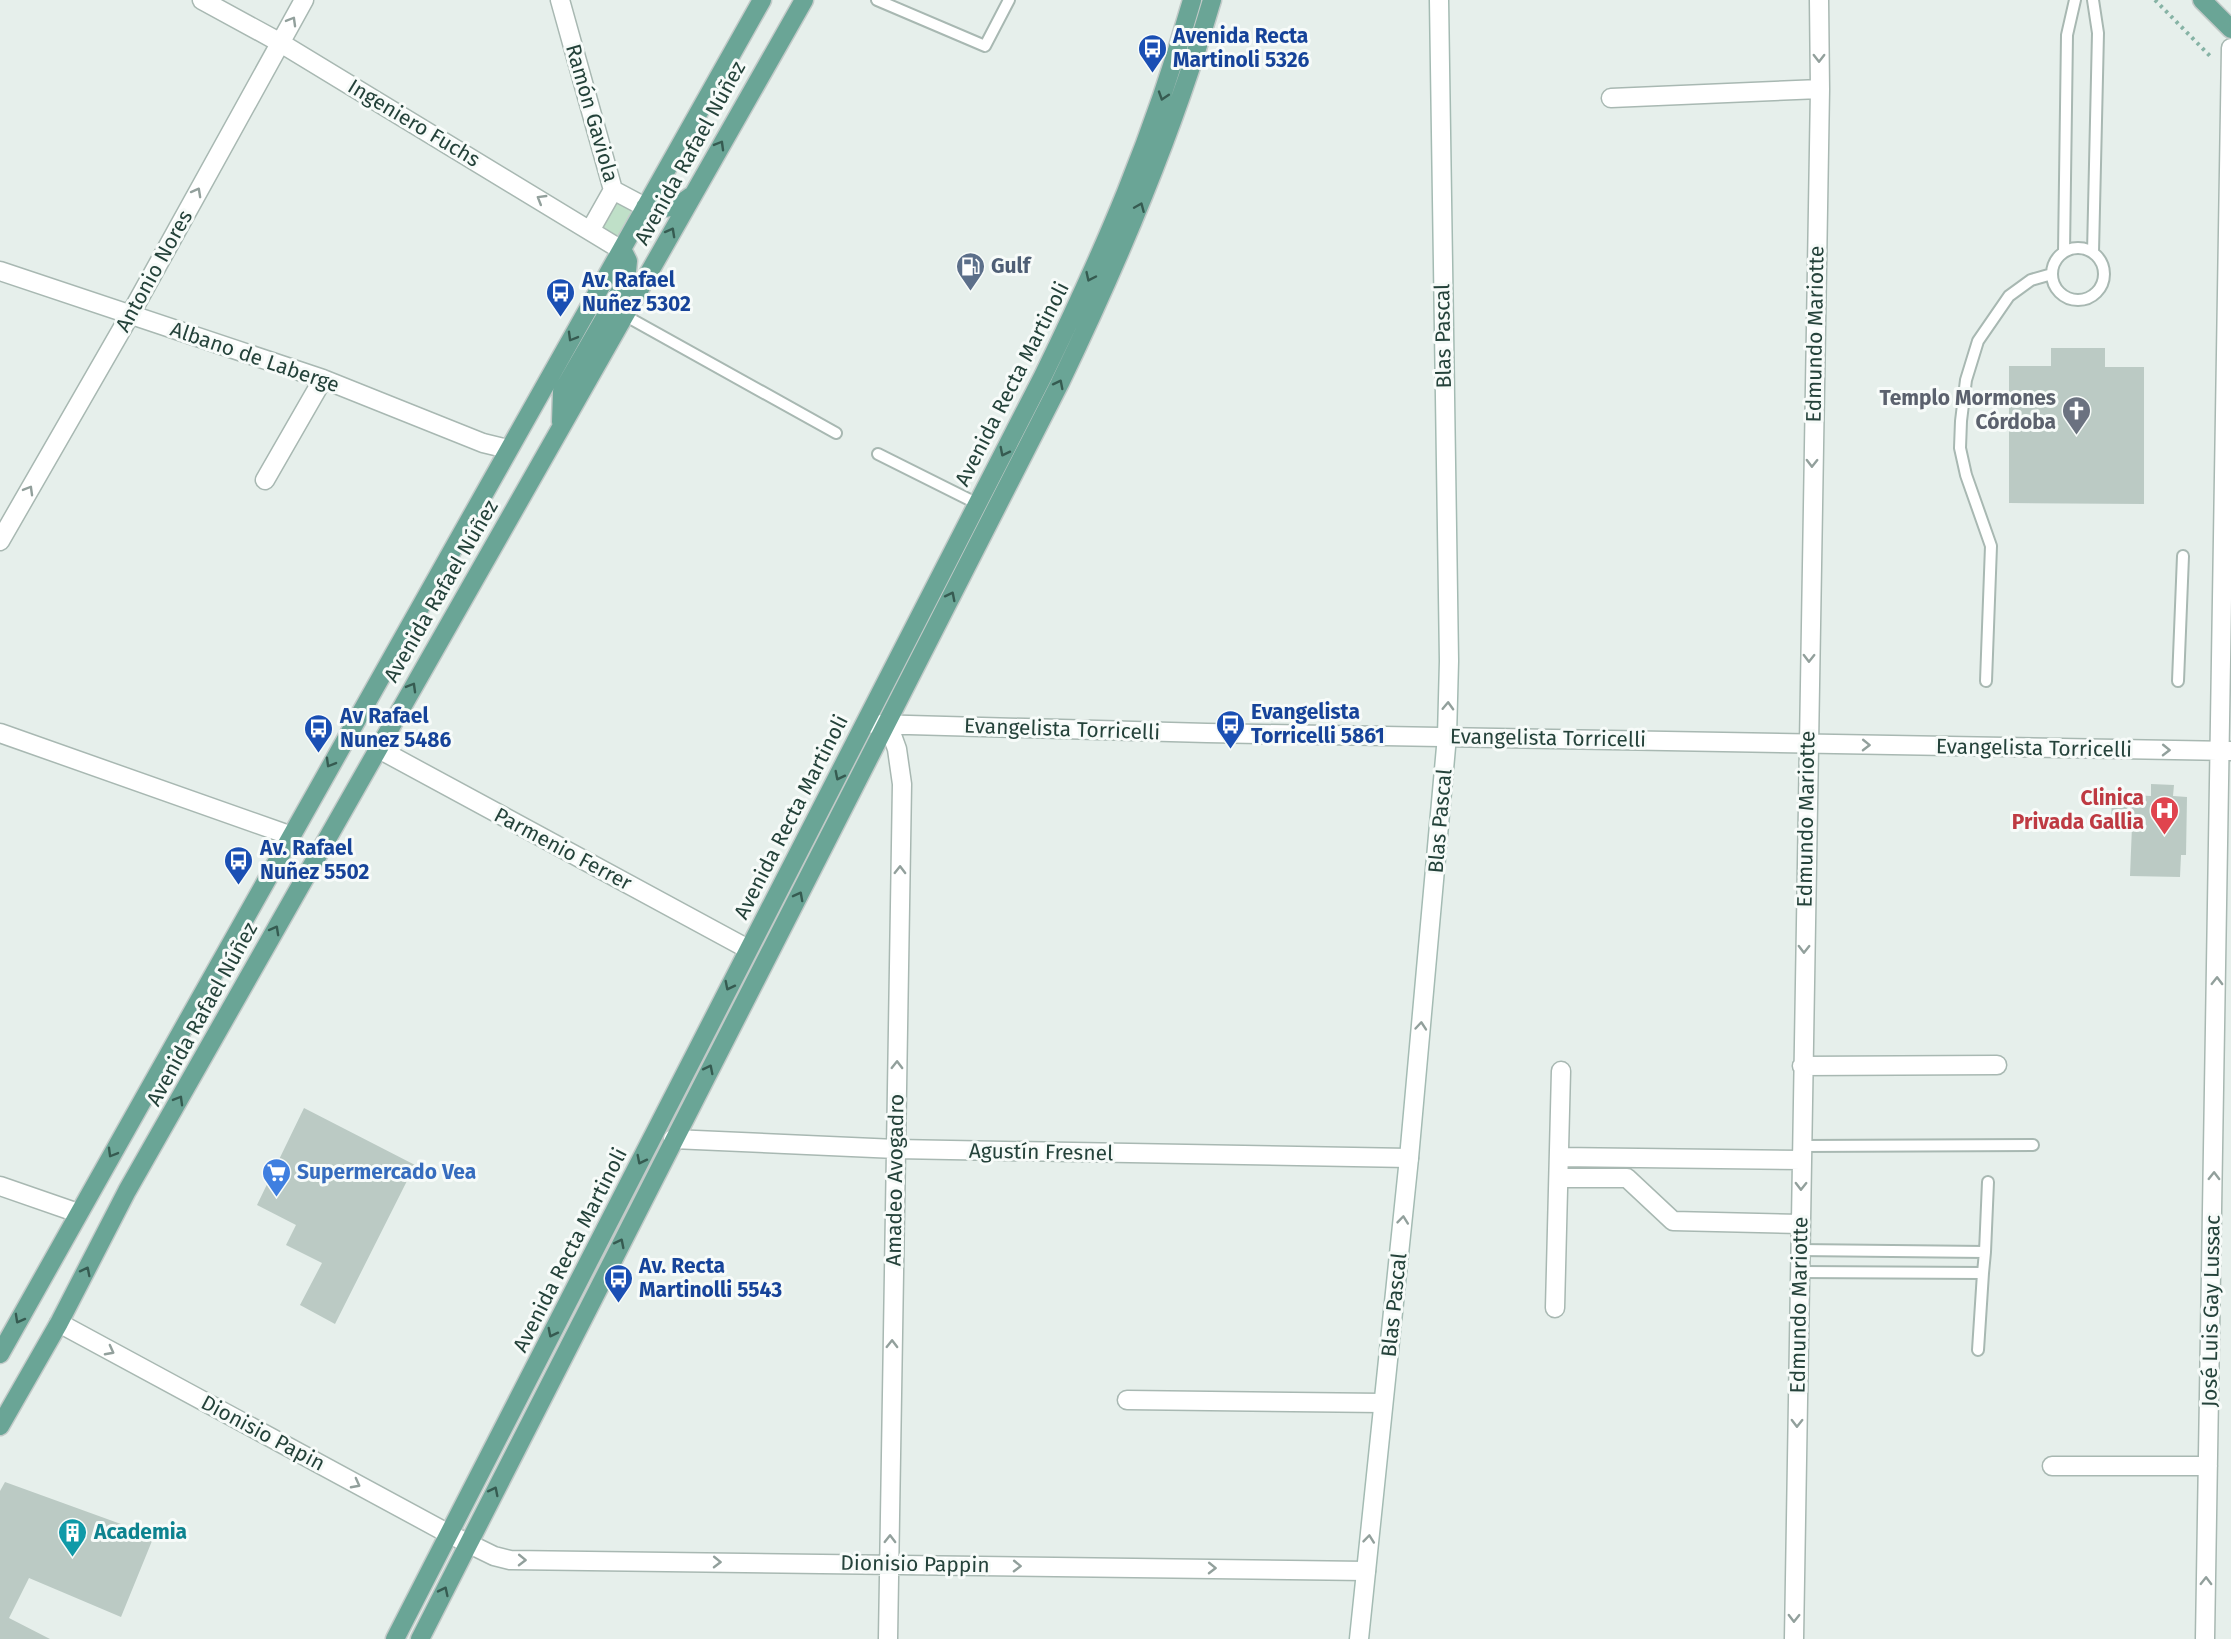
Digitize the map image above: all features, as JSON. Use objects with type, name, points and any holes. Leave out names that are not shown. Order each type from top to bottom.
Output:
[{"type":"main road","name":"Avenida Rafael Núñez","points":[[0,1354],[289,835],[623,251],[645,207],[762,0]]},
{"type":"main road","name":"Avenida Rafael Núñez","points":[[0,1426],[59,1323],[128,1191],[377,748],[804,0]]},
{"type":"main road","name":"Avenida Recta Martinoli","points":[[394,1639],[978,504],[1091,276],[1132,182],[1160,107],[1192,0]]},
{"type":"main road","name":"Avenida Recta Martinoli","points":[[420,1639],[673,1139],[888,724],[1109,281],[1165,144],[1212,0]]},
{"type":"main road","points":[[2202,0],[2231,29]]},
{"type":"main road","points":[[645,207],[673,207],[691,195]]},
{"type":"main road","points":[[560,427],[562,392],[628,275],[628,261],[623,251]]},
{"type":"main road","points":[[888,724],[882,718],[882,709],[929,616],[932,591]]},
{"type":"street","name":"Ingeniero Fuchs","points":[[201,0],[279,42],[623,251]]},
{"type":"street","name":"Antonio Nores","points":[[0,541],[130,315],[304,0]]},
{"type":"street","name":"Ramón Gaviola","points":[[560,0],[613,190],[645,207]]},
{"type":"street","name":"Blas Pascal","points":[[1359,1639],[1409,1158],[1447,736],[1449,661],[1439,0]]},
{"type":"street","name":"Edmundo Mariotte","points":[[1794,1639],[1807,744],[1820,89],[1819,0]]},
{"type":"street","name":"José Luis Gay Lussac","points":[[2205,1639],[2225,904],[2229,73],[2231,48]]},
{"type":"street","points":[[1611,98],[1820,89]]},
{"type":"street","points":[[591,230],[613,190]]},
{"type":"street","name":"Albano de Laberge","points":[[0,271],[323,380],[483,443],[508,449]]},
{"type":"street","points":[[265,480],[323,380]]},
{"type":"street","name":"Evangelista Torricelli","points":[[865,723],[2226,751]]},
{"type":"street","name":"Amadeo Avogadro","points":[[888,724],[897,749],[902,784],[888,1639]]},
{"type":"street","points":[[0,733],[289,835]]},
{"type":"street","name":"Parmenio Ferrer","points":[[377,748],[748,949]]},
{"type":"street","points":[[1802,1066],[1997,1065]]},
{"type":"street","points":[[1555,1308],[1561,1071]]},
{"type":"street","name":"Agustín Fresnel","points":[[673,1139],[896,1149],[1409,1158]]},
{"type":"street","points":[[1559,1157],[1627,1158],[1801,1153]]},
{"type":"street","points":[[1627,1158],[1628,1179]]},
{"type":"street","points":[[1559,1178],[1628,1179],[1673,1221],[1800,1224]]},
{"type":"street","points":[[0,1186],[78,1213]]},
{"type":"street","name":"Dionisio Papin","points":[[59,1323],[467,1544]]},
{"type":"street","points":[[1127,1400],[1383,1403]]},
{"type":"street","points":[[2052,1466],[2208,1466]]},
{"type":"street","name":"Dionisio Pappin","points":[[467,1544],[510,1560],[1366,1571]]},
{"type":"lane","points":[[877,0],[985,46],[1009,0]]},
{"type":"lane","points":[[2064,252],[2067,35],[2075,0]]},
{"type":"lane","points":[[2092,252],[2098,33],[2093,0]]},
{"type":"lane","points":[[2078,248],[2092,252],[2100,260],[2104,273],[2101,287],[2090,297],[2076,300],[2067,297],[2056,288],[2052,274],[2055,263],[2064,252],[2078,248]]},
{"type":"lane","points":[[1986,681],[1991,546],[1966,475],[1960,448],[1960,420],[1966,380],[1978,341],[2009,296],[2031,280],[2052,274]]},
{"type":"lane","points":[[624,315],[836,433]]},
{"type":"lane","points":[[878,454],[978,504]]},
{"type":"lane","points":[[2178,681],[2183,556]]},
{"type":"lane","points":[[1801,1153],[2032,1145]]},
{"type":"lane","points":[[1978,1350],[1988,1182]]},
{"type":"lane","points":[[1800,1250],[1985,1252]]},
{"type":"lane","points":[[1799,1272],[1983,1273]]},
{"type":"path","points":[[2155,0],[2229,73]]},
{"type":"green space","points":[[611,196],[633,208],[617,238],[596,226]]},
{"type":"building","name":"Templo Mormones Córdoba","points":[[2051,348],[2105,348],[2105,367],[2144,367],[2144,504],[2009,503],[2009,366],[2051,366]]},
{"type":"building","name":"Clinica Privada Gallia","points":[[2151,784],[2174,785],[2173,796],[2187,797],[2186,855],[2181,855],[2180,877],[2130,876],[2132,826],[2111,825],[2112,794],[2151,796]]},
{"type":"building","points":[[304,1108],[415,1165],[335,1324],[300,1305],[322,1263],[286,1245],[296,1225],[257,1205]]},
{"type":"building","name":"Academia","points":[[5,1482],[154,1536],[121,1617],[29,1578],[9,1618],[50,1639],[0,1639],[0,1491]]},
{"type":"place","name":"Avenida Recta Martinoli 5326","points":[[1152,74]]},
{"type":"place","name":"Gulf","points":[[970,292]]},
{"type":"place","name":"Av. Rafael Nuñez 5302","points":[[561,318]]},
{"type":"place","name":"Templo Mormones Córdoba","points":[[2077,436]]},
{"type":"place","name":"Evangelista Torricelli 5861","points":[[1230,750]]},
{"type":"place","name":"Av Rafael Nunez 5486","points":[[319,754]]},
{"type":"place","name":"Clinica Privada Gallia","points":[[2165,836]]},
{"type":"place","name":"Av. Rafael Nuñez 5502","points":[[239,886]]},
{"type":"place","name":"Supermercado Vea","points":[[276,1198]]},
{"type":"place","name":"Av. Recta Martinolli 5543","points":[[618,1304]]},
{"type":"place","name":"Academia","points":[[73,1558]]}]
